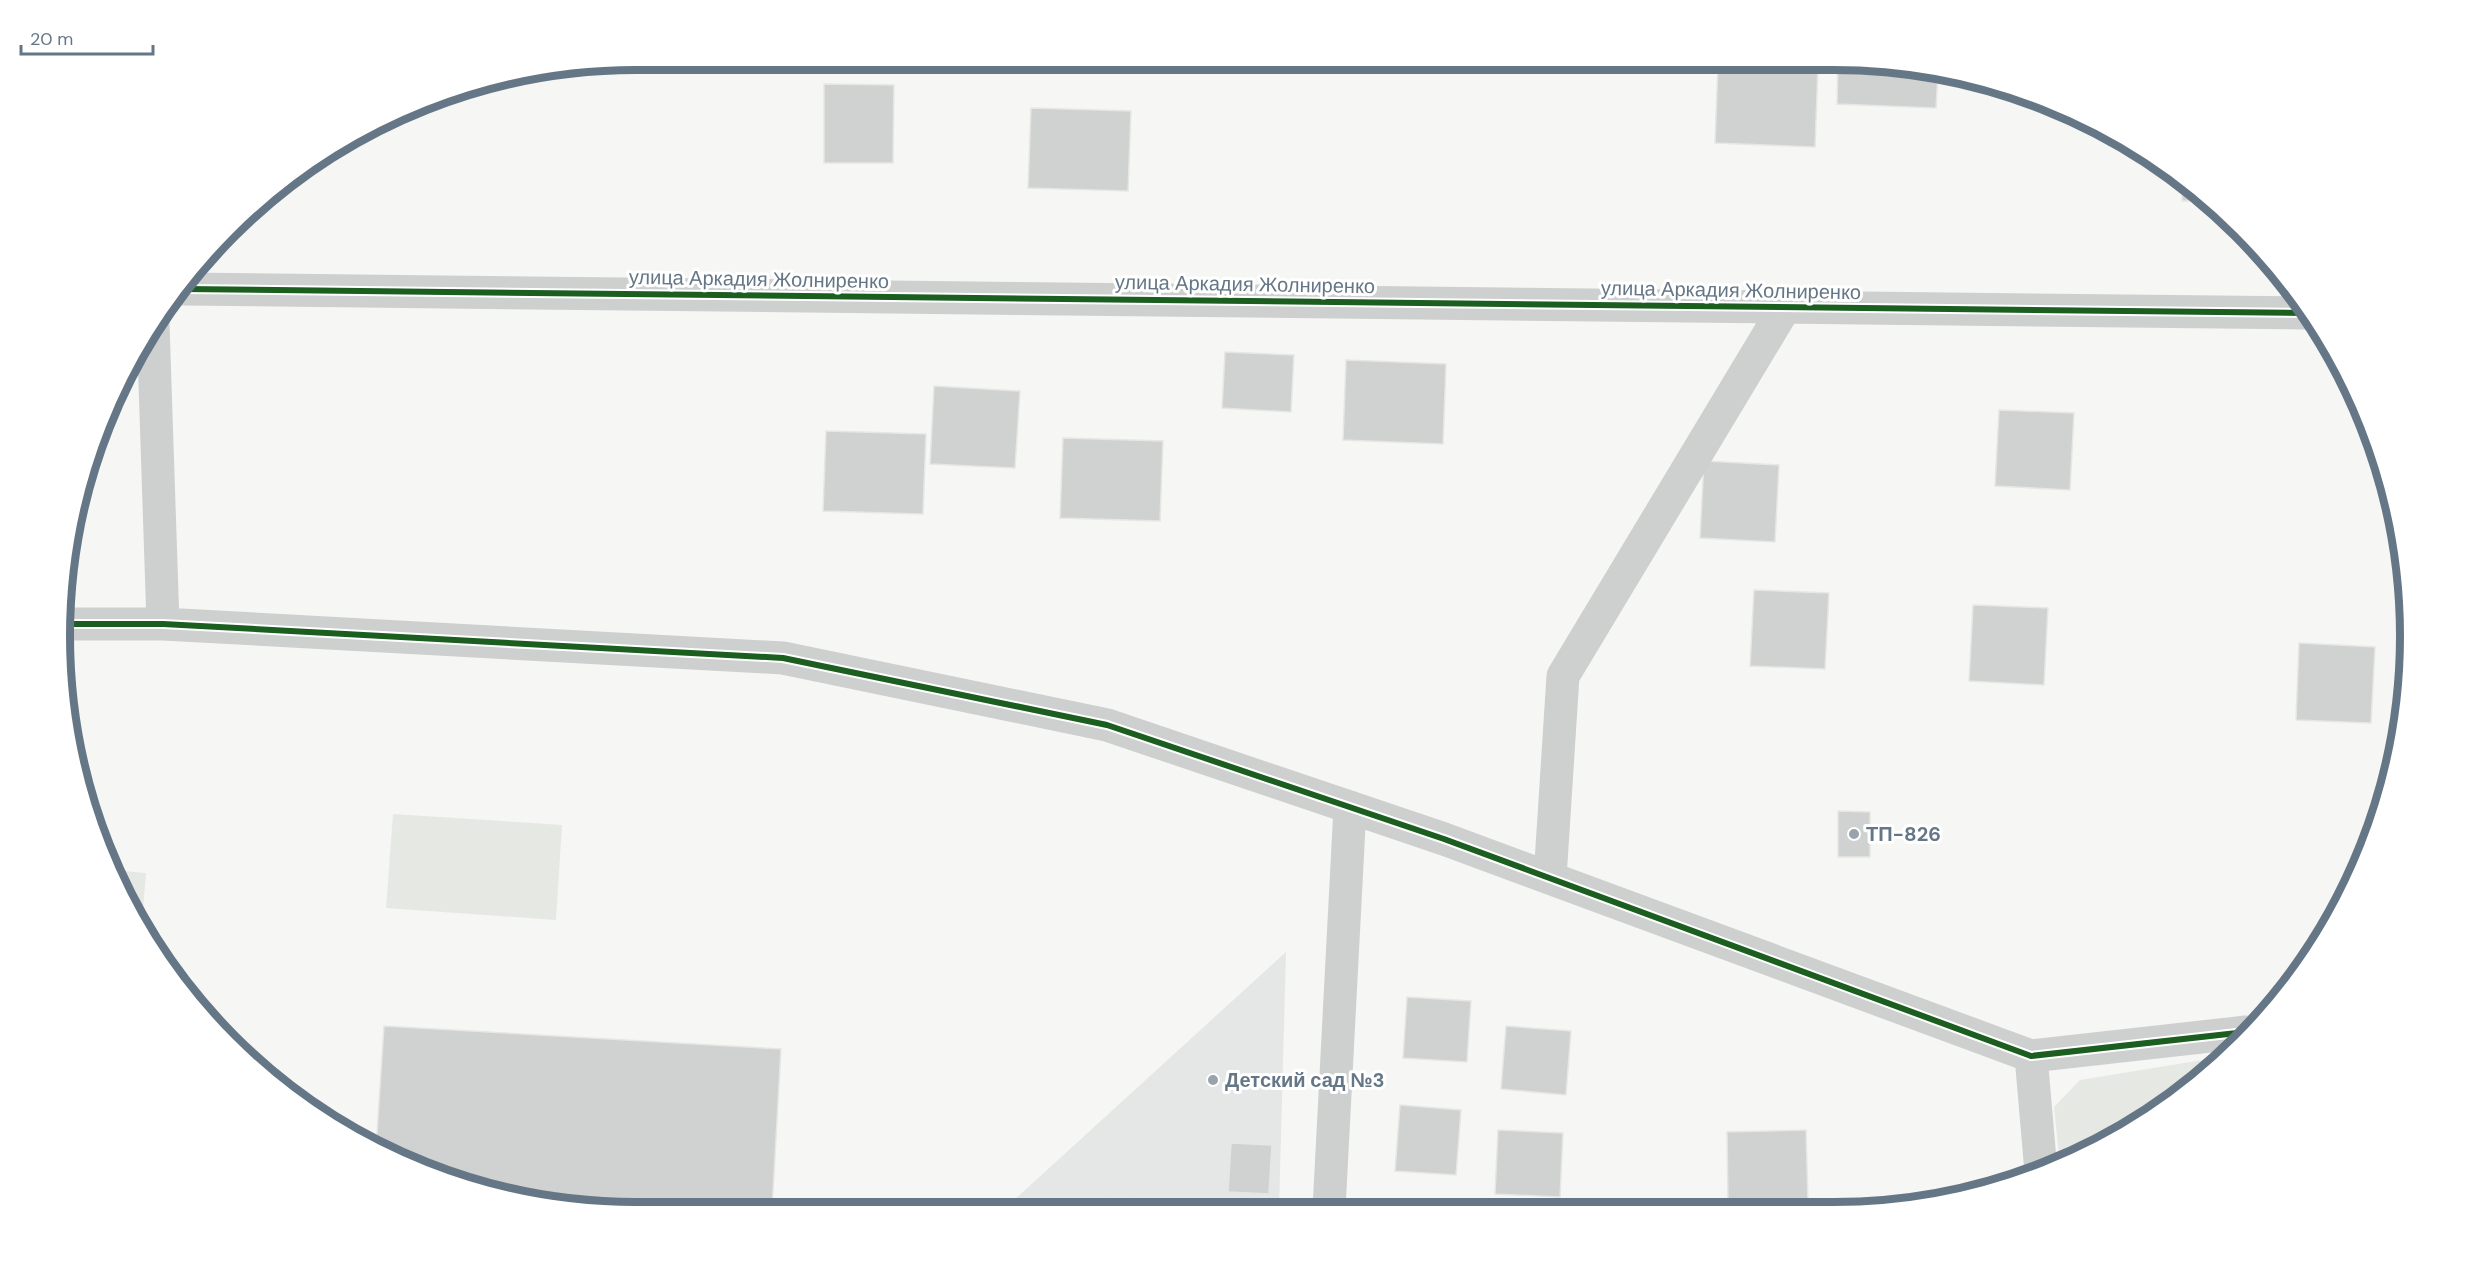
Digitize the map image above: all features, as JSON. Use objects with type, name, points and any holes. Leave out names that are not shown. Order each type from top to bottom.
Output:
[{"type":"street","name":"улица Аркадия Жолниренко","points":[[189,289],[2298,313]]},
{"type":"street","name":"улица Аркадия Жолниренко","points":[[1550,878],[1563,676],[1785,307]]},
{"type":"street","points":[[154,341],[163,624]]},
{"type":"street","points":[[71,624],[163,624],[783,658],[1107,725],[1350,807],[1550,878],[2031,1056],[2237,1033]]},
{"type":"street","points":[[1329,1202],[1350,807]]},
{"type":"street","points":[[2031,1056],[2040,1162]]},
{"type":"shaded area","points":[[393,814],[562,825],[556,920],[386,908]]},
{"type":"shaded area","points":[[122,871],[146,873],[143,913]]},
{"type":"shaded area","name":"Детский сад №3","points":[[1286,952],[1279,1202],[1012,1202]]},
{"type":"shaded area","points":[[2209,1059],[2178,1085],[2117,1126],[2059,1154],[2054,1107],[2080,1080]]},
{"type":"building","points":[[1718,70],[1818,70],[1815,147],[1715,143]]},
{"type":"building","points":[[1838,70],[1908,75],[1938,80],[1936,108],[1837,104]]},
{"type":"building","points":[[824,84],[894,85],[893,163],[824,163]]},
{"type":"building","points":[[1031,108],[1131,111],[1128,191],[1028,188]]},
{"type":"building","points":[[2182,190],[2195,201],[2182,201]]},
{"type":"building","points":[[1225,352],[1294,355],[1291,412],[1222,408]]},
{"type":"building","points":[[1346,360],[1446,364],[1443,444],[1343,440]]},
{"type":"building","points":[[934,386],[1020,391],[1015,468],[930,464]]},
{"type":"building","points":[[1999,410],[2074,413],[2070,490],[1995,486]]},
{"type":"building","points":[[826,431],[926,434],[923,514],[823,511]]},
{"type":"building","points":[[1063,438],[1163,441],[1160,521],[1060,518]]},
{"type":"building","points":[[1704,461],[1779,465],[1775,542],[1700,538]]},
{"type":"building","points":[[1754,590],[1829,593],[1825,669],[1750,666]]},
{"type":"building","points":[[1973,605],[2048,608],[2044,685],[1969,681]]},
{"type":"building","points":[[2299,643],[2375,647],[2371,723],[2296,720]]},
{"type":"building","name":"ТП-826","points":[[1838,811],[1870,812],[1870,857],[1838,857]]},
{"type":"building","points":[[1407,997],[1471,1001],[1467,1062],[1403,1058]]},
{"type":"building","points":[[384,1026],[781,1049],[772,1202],[636,1202],[562,1197],[526,1191],[454,1171],[377,1138]]},
{"type":"building","points":[[1506,1026],[1571,1031],[1566,1095],[1501,1089]]},
{"type":"building","points":[[1400,1105],[1461,1110],[1456,1175],[1395,1171]]},
{"type":"building","points":[[1498,1130],[1563,1133],[1560,1197],[1495,1194]]},
{"type":"building","points":[[1806,1130],[1808,1200],[1728,1201],[1727,1132]]},
{"type":"building","points":[[1231,1143],[1272,1145],[1269,1194],[1228,1192]]},
{"type":"building","points":[[1100,1198],[1139,1199],[1139,1202],[1100,1202]]},
{"type":"cycle path","points":[[189,289],[2298,313]]},
{"type":"cycle path","points":[[71,624],[163,624],[783,658],[1107,725],[1444,839],[2031,1056],[2237,1033]]},
{"type":"place","name":"ТП-826","points":[[1854,834]]},
{"type":"place","name":"Детский сад №3","points":[[1213,1080]]}]
